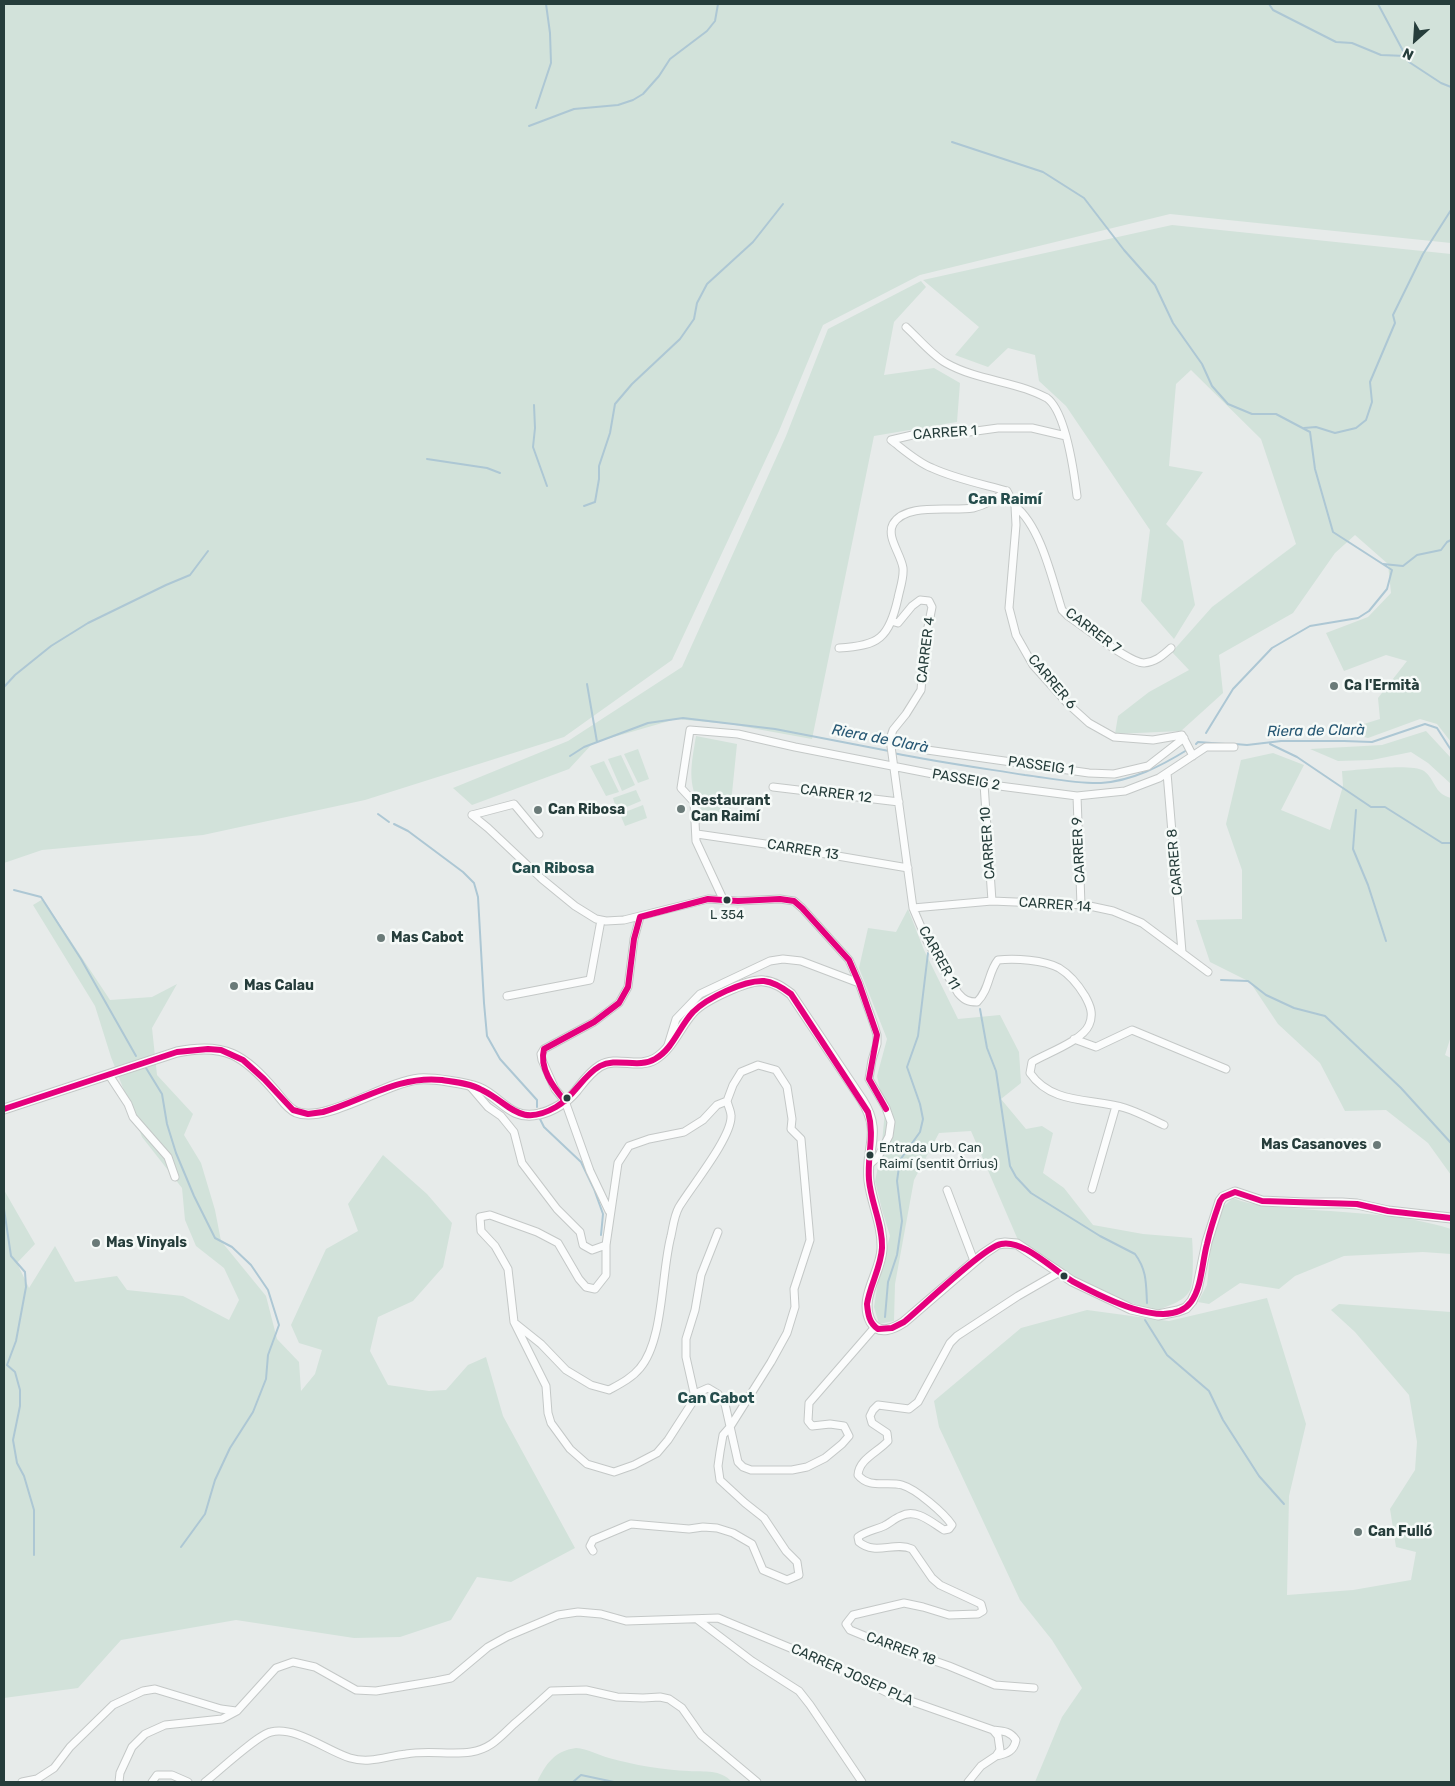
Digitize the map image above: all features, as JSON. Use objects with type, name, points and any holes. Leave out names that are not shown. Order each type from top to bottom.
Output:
[{"type":"street","points":[[906,327],[944,362],[968,374],[1027,389],[1048,399],[1059,416],[1066,436],[1073,468],[1076,496]]},
{"type":"street","name":"CARRER 1","points":[[1006,491],[931,468],[914,458],[891,440],[921,433],[969,432],[998,428],[1032,428],[1066,436]]},
{"type":"street","points":[[839,648],[858,647],[884,636],[895,611],[903,576],[902,566],[892,537],[892,525],[902,514],[911,511],[973,508],[986,504],[1006,491]]},
{"type":"street","name":"CARRER 6","points":[[1006,491],[1015,506],[1016,525],[1009,608],[1016,635],[1033,665],[1068,704],[1089,723],[1114,737],[1153,740],[1182,734],[1184,738]]},
{"type":"street","name":"CARRER 7","points":[[1015,506],[1024,513],[1045,553],[1062,610],[1068,616],[1130,658],[1143,663],[1157,660],[1171,648]]},
{"type":"street","name":"CARRER 4","points":[[890,739],[893,730],[921,690],[925,642],[932,607],[929,601],[920,600],[912,606],[898,623],[891,621]]},
{"type":"street","name":"PASSEIG 2","points":[[697,834],[694,802],[681,788],[690,730],[738,734],[984,784],[1076,796],[1124,791],[1159,778],[1206,747],[1234,747]]},
{"type":"street","points":[[1184,738],[1193,756]]},
{"type":"street","name":"PASSEIG 1","points":[[890,739],[927,750],[1090,773],[1114,774],[1148,766],[1184,738]]},
{"type":"street","name":"CARRER 11","points":[[890,739],[913,908],[927,941],[958,993],[963,1000],[977,1002],[987,989],[994,966],[998,960],[1022,960],[1060,969],[1082,990],[1090,1005],[1092,1015],[1089,1026],[1080,1036],[1032,1062],[1030,1073],[1034,1080],[1052,1093],[1069,1099],[1116,1106],[1164,1125]]},
{"type":"street","name":"CARRER 8","points":[[1167,773],[1182,952]]},
{"type":"street","name":"CARRER 10","points":[[984,784],[992,901]]},
{"type":"street","name":"CARRER 12","points":[[773,787],[899,802]]},
{"type":"street","name":"CARRER 9","points":[[1076,796],[1081,905]]},
{"type":"street","points":[[539,834],[514,804],[472,816],[575,906],[586,914],[601,920],[624,920],[708,899],[738,901],[780,899],[794,901],[802,908],[849,960],[877,1035],[869,1079],[886,1108],[890,1122],[888,1136],[878,1157],[869,1165]]},
{"type":"street","points":[[697,834],[696,841],[701,854],[723,899]]},
{"type":"street","name":"CARRER 13","points":[[697,834],[908,868]]},
{"type":"street","name":"CARRER 14","points":[[913,908],[992,901],[1081,905],[1112,911],[1142,922],[1208,972]]},
{"type":"street","points":[[609,1212],[590,1171],[565,1101],[556,1089],[541,1054],[544,1049],[594,1022],[619,1003],[628,987],[634,939],[640,916]]},
{"type":"street","points":[[507,996],[590,980],[601,920]]},
{"type":"street","points":[[667,1047],[676,1019],[700,994],[770,961],[784,959],[800,961],[859,983]]},
{"type":"street","points":[[4,1109],[177,1052],[214,1048],[244,1061],[294,1111],[308,1114],[335,1108],[385,1089],[419,1080],[431,1080],[479,1088],[510,1111],[531,1116],[556,1108],[575,1093],[594,1070],[600,1066],[616,1062],[648,1062],[655,1060],[693,1012],[712,999],[756,981],[768,981],[791,994],[867,1108],[874,1131],[869,1165],[869,1184],[879,1224],[882,1249],[880,1261],[870,1286],[868,1302],[868,1315],[875,1327],[884,1330],[898,1326],[992,1247],[998,1244],[1012,1243],[1024,1248],[1072,1282],[1131,1309],[1158,1315],[1178,1311],[1186,1308],[1192,1300],[1201,1277],[1207,1242],[1217,1208],[1223,1197],[1235,1192],[1252,1199],[1276,1202],[1357,1204],[1388,1211],[1451,1218]]},
{"type":"street","points":[[1074,1039],[1096,1047],[1132,1030],[1226,1068]]},
{"type":"street","points":[[514,1322],[541,1344],[566,1370],[591,1385],[609,1390],[625,1381],[640,1368],[648,1355],[658,1323],[666,1255],[677,1210],[726,1135],[731,1116],[727,1101],[733,1085],[741,1072],[758,1065],[776,1070],[787,1087],[792,1119],[791,1129],[801,1139],[810,1240],[794,1288],[795,1307],[787,1333],[730,1427],[723,1434],[718,1466],[720,1480],[764,1518],[786,1551],[797,1562],[799,1575],[787,1580],[764,1570],[752,1544],[717,1528],[689,1529],[630,1524],[594,1540],[590,1546],[593,1551]]},
{"type":"street","points":[[109,1075],[128,1104],[133,1117],[168,1157],[175,1177]]},
{"type":"street","points":[[470,1086],[488,1107],[501,1116],[514,1132],[522,1163],[557,1209],[580,1232],[583,1245],[592,1250],[606,1245]]},
{"type":"street","points":[[727,1101],[717,1105],[703,1120],[684,1132],[649,1139],[629,1146],[618,1163],[609,1212],[606,1275],[595,1289],[586,1287],[579,1279],[558,1243],[537,1232],[490,1215],[480,1217],[481,1231],[494,1246],[508,1269],[514,1322],[546,1386],[548,1413],[551,1423],[570,1449],[587,1464],[614,1472],[634,1466],[657,1453],[668,1440],[698,1392],[708,1388],[718,1394],[725,1404],[738,1462],[743,1467],[751,1470],[792,1470],[807,1467],[825,1458],[849,1436],[844,1426],[830,1424],[812,1426],[808,1421],[810,1404],[875,1327]]},
{"type":"street","points":[[1092,1189],[1116,1106]]},
{"type":"street","points":[[947,1190],[974,1261]]},
{"type":"street","points":[[695,1397],[686,1357],[686,1339],[701,1276],[718,1232]]},
{"type":"street","name":"CARRER 18","points":[[1034,1688],[995,1685],[850,1630],[846,1624],[852,1614],[904,1603],[924,1606],[949,1615],[978,1614],[983,1611],[981,1604],[940,1584],[932,1578],[912,1548],[898,1545],[873,1549],[864,1547],[859,1542],[858,1537],[864,1532],[878,1529],[908,1513],[915,1513],[944,1530],[949,1530],[952,1525],[948,1518],[915,1492],[902,1485],[869,1483],[862,1480],[858,1475],[858,1469],[862,1463],[888,1441],[887,1433],[872,1423],[870,1416],[878,1405],[909,1409],[918,1402],[950,1344],[957,1336],[1018,1296],[1058,1273]]},
{"type":"street","name":"CARRER JOSEP PLA","points":[[237,1711],[276,1668],[293,1662],[315,1667],[356,1690],[376,1691],[451,1678],[495,1643],[525,1628],[558,1615],[578,1612],[626,1621],[718,1618],[829,1664],[888,1693],[992,1730],[1007,1731],[1016,1740],[1015,1746],[1011,1751],[996,1756]]},
{"type":"street","points":[[698,1620],[752,1661],[799,1691],[862,1782]]},
{"type":"street","points":[[22,1782],[38,1779],[54,1768],[70,1747],[113,1705],[143,1691],[155,1689],[221,1709],[237,1711]]},
{"type":"street","points":[[205,1782],[255,1741],[271,1732],[286,1733],[306,1738],[350,1758],[365,1760],[383,1760],[407,1753],[453,1753],[483,1750],[497,1742],[551,1691],[563,1689],[586,1690],[617,1697],[660,1697],[669,1699],[682,1708],[701,1735],[714,1748],[757,1782]]},
{"type":"street","points":[[119,1782],[120,1773],[132,1747],[145,1734],[165,1725],[222,1719],[237,1711]]},
{"type":"street","points":[[968,1782],[981,1766],[996,1756],[1000,1750],[998,1736],[992,1730]]},
{"type":"street","points":[[152,1782],[157,1775],[172,1775],[188,1782]]},
{"type":"shaded area","points":[[4,4],[1451,4],[1451,243],[1170,214],[920,275],[823,325],[779,431],[672,660],[564,737],[365,800],[203,835],[42,850],[4,863]]},
{"type":"shaded area","points":[[1172,225],[1451,254],[1451,742],[1437,724],[1420,719],[1368,738],[1341,731],[1380,719],[1378,698],[1407,661],[1386,655],[1344,671],[1326,633],[1368,617],[1391,593],[1388,564],[1355,535],[1335,553],[1293,613],[1219,655],[1223,693],[1181,731],[1115,734],[1118,716],[1149,692],[1189,670],[1172,652],[1212,607],[1296,544],[1261,439],[1191,370],[1176,384],[1169,466],[1203,472],[1166,524],[1183,541],[1195,605],[1174,639],[1141,601],[1150,530],[1066,406],[1039,381],[1035,355],[1008,348],[988,367],[955,355],[979,327],[923,280]]},
{"type":"shaded area","points":[[921,281],[926,287],[894,322],[884,375],[934,368],[960,383],[957,422],[874,436],[812,739],[729,724],[676,719],[593,743],[569,769],[472,805],[453,788],[568,741],[682,667],[786,436],[828,329]]},
{"type":"shaded area","points":[[1426,731],[1451,758],[1451,784],[1428,763],[1411,752],[1372,760],[1338,761],[1310,749],[1382,745]]},
{"type":"shaded area","points":[[696,736],[737,744],[730,813],[701,810],[694,791],[691,774]]},
{"type":"shaded area","points":[[638,749],[649,779],[638,783],[624,754]]},
{"type":"shaded area","points":[[1273,753],[1304,765],[1281,810],[1330,830],[1343,786],[1342,771],[1397,767],[1418,769],[1428,775],[1441,793],[1451,798],[1451,1036],[1445,1055],[1451,1058],[1451,1175],[1428,1143],[1386,1110],[1345,1111],[1320,1063],[1278,1024],[1250,982],[1210,962],[1196,920],[1242,919],[1242,870],[1226,824],[1241,760]]},
{"type":"shaded area","points":[[621,755],[635,785],[622,791],[608,759]]},
{"type":"shaded area","points":[[604,761],[619,792],[606,796],[590,766]]},
{"type":"shaded area","points":[[636,790],[641,801],[617,811],[613,798]]},
{"type":"shaded area","points":[[643,805],[647,818],[625,826],[620,814]]},
{"type":"shaded area","points":[[43,899],[110,1000],[152,997],[177,984],[152,1028],[157,1075],[193,1114],[184,1135],[201,1163],[215,1210],[221,1241],[266,1296],[277,1339],[299,1362],[301,1391],[315,1374],[322,1350],[299,1343],[291,1325],[326,1249],[358,1231],[348,1204],[383,1155],[427,1194],[452,1223],[443,1267],[413,1301],[378,1317],[370,1351],[388,1385],[429,1391],[446,1390],[468,1365],[486,1357],[503,1416],[575,1548],[511,1582],[477,1577],[451,1620],[400,1637],[354,1638],[236,1620],[121,1640],[78,1688],[4,1698],[4,1190],[35,1244],[17,1263],[29,1288],[55,1246],[75,1282],[117,1276],[127,1290],[183,1296],[229,1320],[239,1300],[224,1268],[196,1246],[185,1220],[182,1188],[142,1137],[111,1057],[95,1006],[33,905]]},
{"type":"shaded area","points":[[908,909],[924,950],[958,1019],[1000,1015],[1019,1052],[1021,1083],[1001,1099],[1026,1129],[1042,1126],[1053,1133],[1043,1173],[1064,1188],[1093,1225],[1143,1234],[1192,1238],[1193,1265],[1191,1286],[1190,1290],[1180,1301],[1156,1311],[1123,1300],[1058,1269],[1018,1240],[971,1131],[939,1133],[914,1180],[895,1284],[894,1321],[879,1324],[874,1307],[879,1275],[890,1236],[875,1181],[881,1153],[885,1111],[877,1076],[887,1039],[859,968],[868,928],[896,932]]},
{"type":"shaded area","points":[[1233,1198],[1267,1206],[1378,1215],[1433,1224],[1451,1229],[1451,1254],[1423,1252],[1344,1256],[1295,1276],[1279,1289],[1240,1283],[1209,1304],[1198,1302],[1207,1285],[1211,1245],[1224,1206]]},
{"type":"shaded area","points":[[1267,1298],[1306,1424],[1289,1496],[1287,1595],[1353,1590],[1411,1580],[1416,1552],[1396,1547],[1390,1509],[1415,1470],[1417,1442],[1409,1395],[1355,1332],[1331,1310],[1339,1304],[1451,1312],[1451,1782],[1035,1782],[1062,1717],[1082,1688],[1052,1640],[1020,1600],[939,1427],[934,1401],[1021,1328],[1087,1310],[1169,1321]]},
{"type":"shaded area","points":[[576,1748],[619,1761],[649,1767],[717,1773],[732,1782],[537,1782],[556,1755]]},
{"type":"waterway","points":[[536,108],[551,63],[550,33],[546,4]]},
{"type":"waterway","points":[[529,126],[574,109],[618,105],[643,94],[659,76],[670,59],[707,31],[715,21],[718,4]]},
{"type":"waterway","points":[[1269,4],[1273,10],[1336,42],[1352,43],[1381,55],[1406,56]]},
{"type":"waterway","points":[[1378,4],[1409,62],[1441,83],[1451,87]]},
{"type":"waterway","points":[[952,142],[1043,172],[1084,198],[1124,250],[1155,285],[1173,323],[1202,364],[1212,386],[1228,404],[1252,414],[1276,414],[1310,432],[1315,469],[1333,532],[1392,570],[1387,589],[1369,611],[1358,618],[1310,626],[1272,648],[1233,689],[1206,733]]},
{"type":"waterway","points":[[584,506],[595,502],[599,466],[610,433],[615,404],[632,384],[680,339],[694,319],[697,303],[707,284],[753,242],[783,204]]},
{"type":"waterway","points":[[1304,428],[1316,427],[1335,433],[1356,428],[1366,420],[1372,402],[1370,382],[1395,323],[1393,315],[1423,254],[1451,210]]},
{"type":"waterway","points":[[534,405],[535,428],[533,447],[547,486]]},
{"type":"waterway","points":[[427,459],[487,468],[500,473]]},
{"type":"waterway","points":[[1383,564],[1403,566],[1417,555],[1441,550],[1451,540]]},
{"type":"waterway","points":[[4,687],[15,675],[51,646],[88,623],[190,575],[208,551]]},
{"type":"waterway","points":[[587,684],[597,742]]},
{"type":"waterway","name":"Riera de Clarà","points":[[570,756],[584,747],[648,723],[683,718],[775,729],[889,751]]},
{"type":"waterway","name":"Riera de Clarà","points":[[1235,744],[1247,745],[1281,741],[1372,742],[1425,724],[1437,728],[1451,750]]},
{"type":"waterway","name":"Riera de Clarà","points":[[1196,744],[1198,742],[1225,744]]},
{"type":"waterway","points":[[1270,744],[1297,757],[1371,807],[1385,807],[1442,843],[1451,843]]},
{"type":"waterway","name":"Riera de Clarà","points":[[893,753],[1073,782],[1101,783],[1113,782],[1146,772],[1187,750]]},
{"type":"waterway","points":[[1356,810],[1353,849],[1368,885],[1386,941]]},
{"type":"waterway","points":[[378,814],[389,822]]},
{"type":"waterway","points":[[394,824],[408,831],[463,872],[474,883],[478,897],[487,1036],[500,1059],[537,1100],[537,1107]]},
{"type":"waterway","points":[[14,890],[41,897],[81,959],[136,1056]]},
{"type":"waterway","points":[[885,1317],[888,1282],[897,1255],[902,1221],[897,1181],[900,1160],[920,1132],[923,1119],[920,1104],[907,1067],[918,1036],[928,953]]},
{"type":"waterway","points":[[1221,980],[1248,981],[1266,995],[1294,1008],[1325,1016],[1401,1088],[1451,1143]]},
{"type":"waterway","points":[[980,1009],[987,1048],[996,1071],[1010,1166],[1016,1177],[1031,1193],[1100,1236],[1135,1254],[1144,1272],[1147,1303]]},
{"type":"waterway","points":[[146,1068],[162,1094],[167,1124],[176,1153],[194,1196],[215,1238],[232,1247],[251,1265],[268,1290],[279,1325],[268,1355],[266,1379],[253,1412],[230,1448],[215,1480],[205,1514],[181,1547]]},
{"type":"waterway","points":[[540,1119],[544,1127],[581,1162],[603,1214],[601,1235]]},
{"type":"waterway","points":[[4,1209],[11,1256],[25,1272],[26,1287],[16,1341],[7,1365],[15,1372],[20,1390],[20,1406],[13,1440],[17,1463],[24,1476],[34,1510],[34,1555]]},
{"type":"waterway","points":[[1145,1320],[1167,1355],[1209,1391],[1223,1420],[1259,1476],[1284,1504]]},
{"type":"waterway","points":[[573,1782],[581,1775],[614,1782]]},
{"type":"transit line","points":[[565,1101],[556,1090],[545,1070],[543,1063],[544,1049],[594,1022],[619,1003],[628,987],[634,939],[640,917],[708,899],[738,901],[780,899],[794,901],[802,908],[849,960],[877,1035],[869,1079],[886,1109]]},
{"type":"transit line","points":[[4,1109],[177,1052],[208,1049],[221,1050],[243,1060],[293,1110],[308,1114],[323,1112],[396,1085],[426,1079],[473,1086],[516,1112],[524,1115],[533,1115],[543,1113],[562,1103],[588,1075],[600,1066],[613,1063],[642,1063],[655,1059],[667,1050],[693,1012],[707,1001],[746,983],[764,981],[775,984],[791,994],[868,1112],[871,1129],[869,1180],[881,1231],[882,1248],[880,1262],[867,1304],[871,1321],[878,1329],[892,1328],[904,1322],[967,1266],[981,1255],[1001,1244],[1019,1246],[1038,1256],[1072,1281],[1115,1302],[1150,1313],[1166,1314],[1180,1311],[1195,1296],[1208,1239],[1220,1201],[1223,1197],[1235,1192],[1262,1201],[1357,1204],[1388,1211],[1451,1218]]},
{"type":"place","name":"Ca l'Ermità","points":[[1334,686]]},
{"type":"place","name":"Restaurant Can Raimí","points":[[681,809]]},
{"type":"place","name":"Can Ribosa","points":[[538,810]]},
{"type":"place","name":"L 354","points":[[727,900]]},
{"type":"place","name":"Mas Cabot","points":[[381,938]]},
{"type":"place","name":"Mas Calau","points":[[234,986]]},
{"type":"place","name":"Mas Casanoves","points":[[1377,1145]]},
{"type":"place","name":"Entrada Urb. Can Raimí (sentit Òrrius)","points":[[870,1155]]},
{"type":"place","name":"Mas Vinyals","points":[[96,1243]]},
{"type":"place","name":"Can Fulló","points":[[1358,1532]]},
{"type":"district","name":"Can Raimí","points":[[1005,500]]},
{"type":"district","name":"Can Ribosa","points":[[553,869]]},
{"type":"district","name":"Can Cabot","points":[[716,1399]]}]
